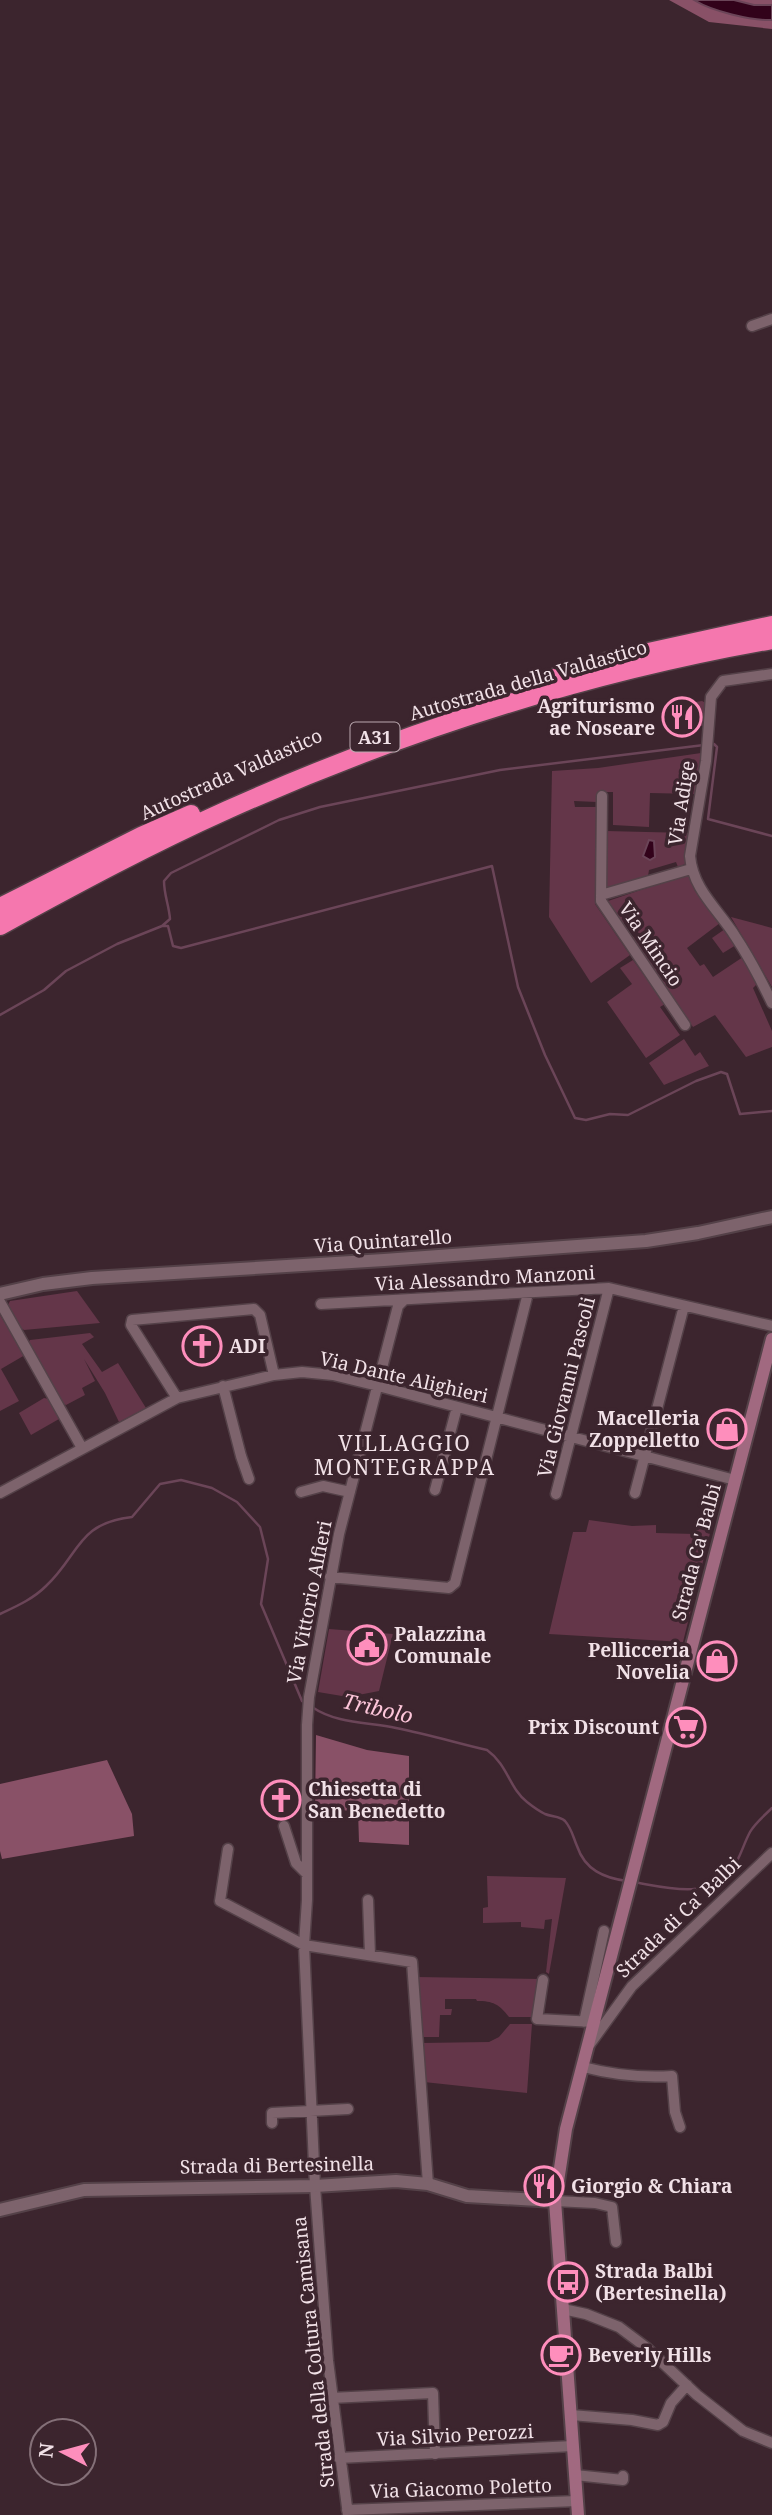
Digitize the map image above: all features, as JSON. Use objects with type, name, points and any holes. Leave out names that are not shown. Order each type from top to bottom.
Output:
[{"type":"highway","name":"Autostrada Valdastico","points":[[0,907],[141,836],[346,747],[494,696],[612,660],[772,625]]},
{"type":"highway","name":"Autostrada della Valdastico","points":[[0,926],[111,866],[225,811],[389,744],[503,705],[599,678],[772,640]]},
{"type":"main road","name":"Strada Ca' Balbi","points":[[657,1775],[772,1339]]},
{"type":"main road","name":"Strada di Ca' Balbi","points":[[576,2510],[555,2201],[566,2129],[590,2044],[590,2022],[627,1894],[657,1775]]},
{"type":"street","points":[[752,326],[772,319]]},
{"type":"street","name":"Via Adige","points":[[772,674],[723,681],[711,697],[707,744],[690,856],[691,869],[698,887],[744,950],[772,1003]]},
{"type":"street","name":"Via Mincio","points":[[603,796],[601,901],[685,1025]]},
{"type":"street","points":[[601,895],[691,869]]},
{"type":"street","name":"Via Quintarello","points":[[0,1294],[43,1284],[92,1278],[646,1241],[771,1218]]},
{"type":"street","name":"Via Alessandro Manzoni","points":[[321,1304],[609,1288],[772,1326]]},
{"type":"street","name":"Via Giovanni Pascoli","points":[[556,1494],[609,1288]]},
{"type":"street","points":[[330,1577],[449,1588],[455,1583],[528,1293]]},
{"type":"street","name":"Via Vittorio Alfieri","points":[[304,1945],[309,1697],[330,1577],[350,1492],[398,1306],[403,1301]]},
{"type":"street","points":[[0,1302],[82,1448]]},
{"type":"street","points":[[635,1493],[684,1306]]},
{"type":"street","points":[[177,1398],[131,1325],[132,1320],[254,1309],[258,1311],[274,1375]]},
{"type":"street","name":"Via Dante Alighieri","points":[[0,1493],[177,1398],[274,1375],[302,1373],[333,1375],[378,1386],[735,1480]]},
{"type":"street","points":[[223,1386],[249,1479]]},
{"type":"street","points":[[435,1490],[457,1407]]},
{"type":"street","points":[[301,1492],[323,1486],[350,1492]]},
{"type":"street","points":[[284,1826],[296,1863],[307,1874]]},
{"type":"street","points":[[228,1849],[220,1901],[304,1945],[412,1962],[428,2184]]},
{"type":"street","name":"Strada di Ca' Balbi","points":[[590,2044],[632,1986],[772,1853]]},
{"type":"street","points":[[368,1900],[370,1955]]},
{"type":"street","name":"Strada di Ca' Balbi","points":[[590,2022],[604,1931]]},
{"type":"street","name":"Strada della Coltura Camisana","points":[[304,1945],[314,2186],[331,2398],[347,2512]]},
{"type":"street","points":[[543,1980],[537,2019],[590,2022]]},
{"type":"street","points":[[583,2067],[615,2075],[672,2076],[675,2112],[680,2127]]},
{"type":"street","points":[[272,2123],[272,2113],[348,2109]]},
{"type":"street","name":"Strada di Bertesinella","points":[[0,2210],[84,2189],[314,2186],[396,2181],[428,2184],[467,2196],[555,2201]]},
{"type":"street","points":[[555,2201],[595,2203],[612,2207],[616,2242]]},
{"type":"street","points":[[563,2309],[586,2314],[620,2327],[647,2347],[687,2385],[743,2431],[772,2443]]},
{"type":"street","points":[[570,2414],[658,2425],[663,2422],[671,2403],[687,2385]]},
{"type":"street","points":[[331,2398],[433,2393],[435,2454]]},
{"type":"street","name":"Via Silvio Perozzi","points":[[339,2458],[573,2446]]},
{"type":"street","points":[[575,2475],[623,2480],[623,2476]]},
{"type":"street","name":"Via Giacomo Poletto","points":[[347,2512],[576,2510]]},
{"type":"shaded area","points":[[669,0],[772,0],[772,29],[709,22]]},
{"type":"shaded area","points":[[694,0],[734,0],[754,5],[772,5],[772,20],[732,15]]},
{"type":"shaded area","points":[[702,701],[708,704],[707,725],[690,728],[688,708],[682,708],[682,704]]},
{"type":"shaded area","points":[[701,753],[695,794],[650,793],[649,827],[613,825],[613,792],[598,792],[597,802],[574,801],[575,807],[596,807],[595,904],[630,955],[591,983],[549,917],[552,771],[598,768]]},
{"type":"shaded area","points":[[606,831],[688,833],[685,864],[678,867],[676,862],[649,870],[648,876],[608,888],[605,885]]},
{"type":"shaded area","points":[[649,840],[654,841],[655,857],[650,860],[643,856]]},
{"type":"shaded area","points":[[688,874],[695,891],[720,923],[687,948],[700,966],[704,964],[713,977],[743,957],[757,984],[753,988],[772,1031],[772,1047],[746,1057],[715,1015],[693,1027],[632,938],[636,935],[627,921],[621,924],[608,904],[608,901]]},
{"type":"shaded area","points":[[731,917],[772,928],[772,987]]},
{"type":"shaded area","points":[[725,929],[736,945],[723,953],[712,938]]},
{"type":"shaded area","points":[[633,960],[665,1004],[660,1007],[680,1035],[646,1058],[607,1002],[632,984],[620,968]]},
{"type":"shaded area","points":[[684,1039],[695,1056],[700,1052],[709,1066],[664,1085],[649,1063]]},
{"type":"shaded area","points":[[77,1291],[100,1323],[24,1330],[18,1326],[7,1307],[10,1301]]},
{"type":"shaded area","points":[[0,1315],[25,1355],[1,1369],[19,1401],[0,1411]]},
{"type":"shaded area","points":[[90,1333],[94,1337],[82,1344],[102,1372],[118,1363],[146,1408],[119,1422],[84,1359],[95,1381],[82,1388],[85,1395],[66,1405],[62,1403],[28,1343],[30,1340]]},
{"type":"shaded area","points":[[44,1398],[49,1399],[59,1419],[31,1435],[19,1413]]},
{"type":"shaded area","points":[[589,1520],[632,1526],[656,1525],[656,1533],[695,1534],[700,1527],[711,1529],[683,1642],[549,1634],[573,1532],[586,1532]]},
{"type":"shaded area","points":[[329,1629],[393,1634],[379,1691],[348,1697],[318,1692]]},
{"type":"shaded area","points":[[316,1735],[367,1750],[409,1756],[409,1845],[359,1842],[358,1811],[315,1809]]},
{"type":"shaded area","points":[[107,1760],[132,1814],[134,1836],[2,1859],[0,1784]]},
{"type":"shaded area","points":[[487,1876],[566,1878],[549,1974],[546,1972],[552,1919],[545,1920],[544,1929],[521,1927],[521,1922],[483,1923],[483,1908],[488,1907]]},
{"type":"shaded area","points":[[416,1977],[541,1979],[534,2017],[509,2017],[495,2004],[476,1999],[445,1999],[445,2009],[452,2009],[451,2015],[440,2015],[439,2037],[420,2037]]},
{"type":"shaded area","points":[[510,2024],[532,2024],[527,2093],[424,2082],[421,2043],[489,2042],[499,2037]]},
{"type":"waterway","points":[[710,744],[717,747],[708,819],[772,836]]},
{"type":"waterway","points":[[0,1015],[44,990],[66,971],[117,944],[162,926],[170,919],[164,881],[171,873],[279,820],[320,807],[500,770],[704,745]]},
{"type":"waterway","points":[[162,926],[168,926],[173,946],[181,948],[492,866],[518,987],[545,1055],[575,1118],[586,1120],[610,1114],[628,1115],[696,1081],[721,1072],[727,1074],[740,1114],[772,1111]]},
{"type":"waterway","name":"Tribolo","points":[[0,1614],[41,1591],[90,1533],[114,1520],[132,1517],[160,1484],[181,1480],[212,1488],[237,1502],[260,1527],[268,1559],[261,1604],[302,1701],[306,1704]]},
{"type":"waterway","name":"Tribolo","points":[[312,1707],[342,1720],[408,1730],[487,1750],[500,1762],[516,1790],[527,1802],[545,1814],[565,1821],[590,1867],[603,1875],[627,1881]]},
{"type":"waterway","name":"Tribolo","points":[[633,1882],[685,1889],[710,1886],[731,1871],[752,1829],[772,1808]]},
{"type":"place","name":"Agriturismo ae Noseare","points":[[682,717]]},
{"type":"place","name":"ADI","points":[[202,1346]]},
{"type":"place","name":"Macelleria Zoppelletto","points":[[727,1429]]},
{"type":"place","name":"Palazzina Comunale","points":[[367,1645]]},
{"type":"place","name":"Pellicceria Novelia","points":[[717,1661]]},
{"type":"place","name":"Prix Discount","points":[[686,1727]]},
{"type":"place","name":"Chiesetta di San Benedetto","points":[[281,1800]]},
{"type":"place","name":"Giorgio & Chiara","points":[[544,2186]]},
{"type":"place","name":"Strada Balbi (Bertesinella)","points":[[568,2282]]},
{"type":"place","name":"Beverly Hills","points":[[561,2355]]},
{"type":"district","name":"VILLAGGIO MONTEGRAPPA","points":[[405,1455]]}]
